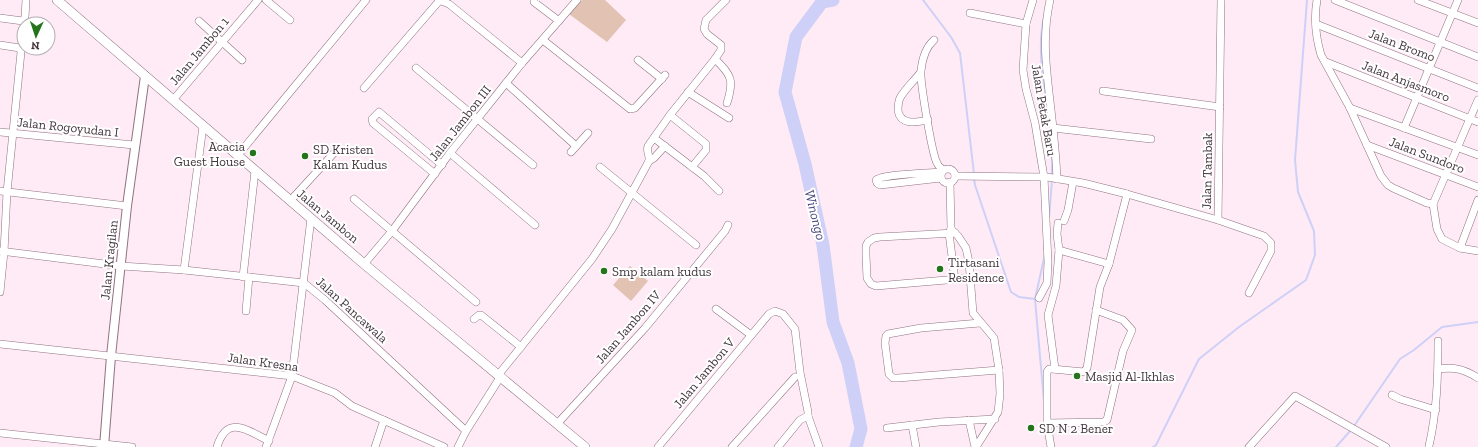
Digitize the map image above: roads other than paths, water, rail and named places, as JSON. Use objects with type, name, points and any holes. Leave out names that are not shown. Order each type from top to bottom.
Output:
[{"type":"main road","name":"Jalan Jambon","points":[[57,0],[238,155],[290,202],[585,447]]},
{"type":"street","points":[[0,18],[23,21],[25,17],[26,0]]},
{"type":"street","name":"Jalan Jambon 1","points":[[173,100],[258,0]]},
{"type":"street","points":[[266,0],[290,20]]},
{"type":"street","points":[[238,155],[366,0]]},
{"type":"street","points":[[364,88],[439,0],[450,2],[522,63]]},
{"type":"street","points":[[534,0],[534,2],[559,21]]},
{"type":"street","name":"Jalan Jambon III","points":[[364,264],[392,231],[450,153],[522,63],[577,0]]},
{"type":"street","points":[[458,447],[500,375],[592,259],[612,229],[649,161],[650,157],[647,149],[670,115],[721,50],[721,45],[707,34],[704,29],[704,23],[726,0]]},
{"type":"street","name":"Jalan Petak Baru","points":[[1033,0],[1026,24],[1023,57],[1024,79],[1050,178]]},
{"type":"street","points":[[1039,298],[1047,283],[1053,128],[1045,41],[1045,20],[1050,0]]},
{"type":"street","name":"Jalan Tambak","points":[[953,179],[1050,178],[1127,194],[1218,220],[1221,0]]},
{"type":"street","points":[[1317,0],[1316,24],[1319,47],[1350,108],[1381,176],[1388,185],[1427,203],[1433,204]]},
{"type":"street","points":[[1335,0],[1478,57]]},
{"type":"street","points":[[1418,0],[1478,23]]},
{"type":"street","points":[[1404,128],[1458,0]]},
{"type":"street","points":[[970,12],[1026,24]]},
{"type":"street","points":[[199,21],[242,60]]},
{"type":"street","name":"Jalan Bromo","points":[[1316,24],[1478,88]]},
{"type":"street","points":[[543,40],[630,109],[635,108],[664,77],[638,60]]},
{"type":"street","points":[[934,40],[928,47],[925,54],[920,74],[937,164],[945,182],[953,179]]},
{"type":"street","points":[[0,45],[20,48],[21,52],[14,133],[4,191],[0,292]]},
{"type":"street","points":[[715,59],[726,69],[730,77],[731,83],[727,103]]},
{"type":"street","name":"Jalan Anjasmoro","points":[[1326,62],[1478,122]]},
{"type":"street","points":[[416,68],[533,165]]},
{"type":"street","points":[[920,74],[901,97],[899,101],[899,113],[903,120],[908,122],[928,120]]},
{"type":"street","name":"Jalan Kragilan","points":[[104,446],[111,356],[127,206],[134,145],[145,76]]},
{"type":"street","points":[[506,83],[576,146]]},
{"type":"street","points":[[1103,91],[1220,107]]},
{"type":"street","points":[[688,92],[729,118]]},
{"type":"street","points":[[1478,100],[1433,204],[1437,229],[1441,237],[1460,248],[1478,252]]},
{"type":"street","points":[[1350,108],[1478,155]]},
{"type":"street","points":[[435,174],[373,123],[372,119],[379,112],[442,165]]},
{"type":"street","points":[[670,115],[706,144],[706,150],[692,167]]},
{"type":"street","points":[[184,270],[203,126]]},
{"type":"street","points":[[1053,128],[1151,139]]},
{"type":"street","name":"Jalan Rogoyudan I","points":[[0,132],[134,145]]},
{"type":"street","points":[[571,152],[588,133]]},
{"type":"street","points":[[654,138],[704,176],[719,191]]},
{"type":"street","name":"Jalan Sundoro","points":[[1367,145],[1478,187]]},
{"type":"street","points":[[649,161],[654,158],[665,146]]},
{"type":"street","points":[[290,202],[334,153]]},
{"type":"street","points":[[450,153],[535,225]]},
{"type":"street","points":[[600,167],[696,245]]},
{"type":"street","points":[[888,180],[942,173],[948,169],[953,171],[951,232],[955,280]]},
{"type":"street","points":[[246,311],[246,277],[255,171]]},
{"type":"street","points":[[1055,369],[1048,315],[1056,286],[1059,250],[1058,234],[1061,222],[1068,210],[1073,182]]},
{"type":"street","points":[[4,191],[127,206]]},
{"type":"street","points":[[1051,447],[1048,423],[1046,374],[1049,369],[1081,372],[1086,370],[1090,355],[1100,287],[1109,264],[1127,194]]},
{"type":"street","points":[[354,199],[476,302]]},
{"type":"street","points":[[1460,248],[1478,200]]},
{"type":"street","points":[[267,444],[292,376],[311,218]]},
{"type":"street","points":[[1218,220],[1264,236],[1271,243],[1271,251],[1248,293]]},
{"type":"street","name":"Jalan Jambon IV","points":[[557,424],[645,328],[725,231],[728,225]]},
{"type":"street","points":[[951,232],[966,248],[973,313],[994,338],[999,370],[1000,400],[998,412],[975,447]]},
{"type":"street","points":[[951,232],[880,237],[870,240],[866,246],[867,278],[871,284],[876,286],[970,278]]},
{"type":"street","points":[[1059,250],[1109,264]]},
{"type":"street","name":"Jalan Pancawala","points":[[2,251],[121,266],[184,270],[304,283],[325,300],[466,431]]},
{"type":"street","points":[[716,310],[751,335]]},
{"type":"street","points":[[1048,423],[1104,422],[1107,420],[1123,351],[1132,330],[1123,320],[1096,310]]},
{"type":"street","name":"Jalan Jambon V","points":[[658,447],[769,314],[776,311],[782,314],[795,329],[800,372],[808,416]]},
{"type":"street","points":[[474,319],[479,315],[482,315],[521,347]]},
{"type":"street","points":[[980,323],[921,328],[888,334],[886,336],[885,343],[889,374],[893,378],[898,378],[999,370]]},
{"type":"street","points":[[1431,447],[1436,410],[1438,341]]},
{"type":"street","name":"Jalan Kresna","points":[[0,344],[292,376],[335,393],[352,406],[444,447]]},
{"type":"street","points":[[1438,369],[1451,368],[1465,370],[1478,378]]},
{"type":"street","points":[[732,447],[795,377]]},
{"type":"street","points":[[1392,395],[1400,399],[1436,410]]},
{"type":"street","points":[[1249,447],[1295,396],[1386,447]]},
{"type":"street","points":[[778,447],[800,420],[808,416],[819,447]]},
{"type":"street","points":[[887,428],[994,419]]},
{"type":"street","points":[[375,447],[384,420]]},
{"type":"street","points":[[969,420],[975,447]]},
{"type":"street","points":[[912,425],[916,447]]},
{"type":"street","points":[[217,447],[220,437],[224,431],[236,427],[243,428],[267,444],[275,447]]},
{"type":"street","points":[[0,433],[104,446],[132,447]]},
{"type":"waterway","name":"Winongo","points":[[833,0],[822,2],[796,37],[785,92],[805,164],[823,245],[833,322],[848,363],[861,429],[856,447]]},
{"type":"waterway","points":[[923,0],[951,37],[960,53],[974,174]]},
{"type":"waterway","points":[[1153,447],[1156,445],[1199,359],[1239,327],[1306,280],[1315,255],[1314,231],[1298,192],[1295,160],[1307,0]]},
{"type":"waterway","points":[[1044,17],[1041,52],[1048,110]]},
{"type":"waterway","points":[[1052,148],[1052,176]]},
{"type":"waterway","points":[[974,179],[1011,292],[1019,297],[1035,299]]},
{"type":"waterway","points":[[1049,218],[1052,180]]},
{"type":"waterway","points":[[1044,402],[1035,299],[1045,254]]},
{"type":"waterway","points":[[1354,426],[1400,359],[1414,350],[1442,327],[1478,322]]},
{"type":"waterway","points":[[1336,447],[1351,430]]},
{"type":"place","name":"Acacia Guest House","points":[[253,153]]},
{"type":"place","name":"SD Kristen Kalam Kudus","points":[[305,156]]},
{"type":"place","name":"Tirtasani Residence","points":[[940,269]]},
{"type":"place","name":"Smp kalam kudus","points":[[604,271]]},
{"type":"place","name":"Masjid Al-Ikhlas","points":[[1077,376]]},
{"type":"place","name":"SD N 2 Bener","points":[[1031,428]]}]
